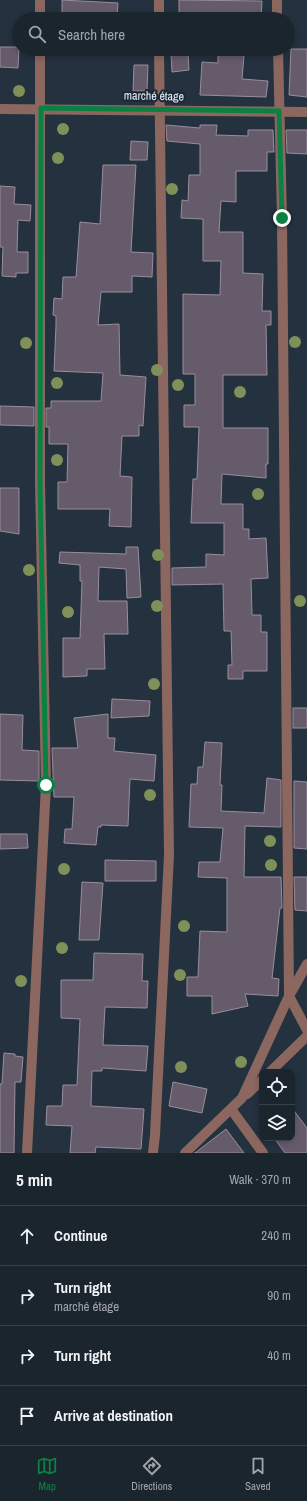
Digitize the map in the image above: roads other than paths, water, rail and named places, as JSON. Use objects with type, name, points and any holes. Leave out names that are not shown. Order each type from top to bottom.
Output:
[{"type":"street","points":[[40,0],[40,12]]},
{"type":"street","points":[[158,0],[159,12]]},
{"type":"street","points":[[277,0],[277,12]]},
{"type":"street","points":[[27,1153],[46,785],[40,482],[40,56]]},
{"type":"street","points":[[153,1153],[169,854],[159,56]]},
{"type":"street","points":[[278,56],[282,226],[289,996],[307,1030]]},
{"type":"street","name":"marché étage","points":[[0,108],[307,112]]},
{"type":"street","points":[[242,1098],[289,996],[307,964]]},
{"type":"street","points":[[273,1069],[307,1036]]},
{"type":"street","points":[[185,1153],[259,1083]]},
{"type":"street","points":[[231,1109],[263,1153]]}]
